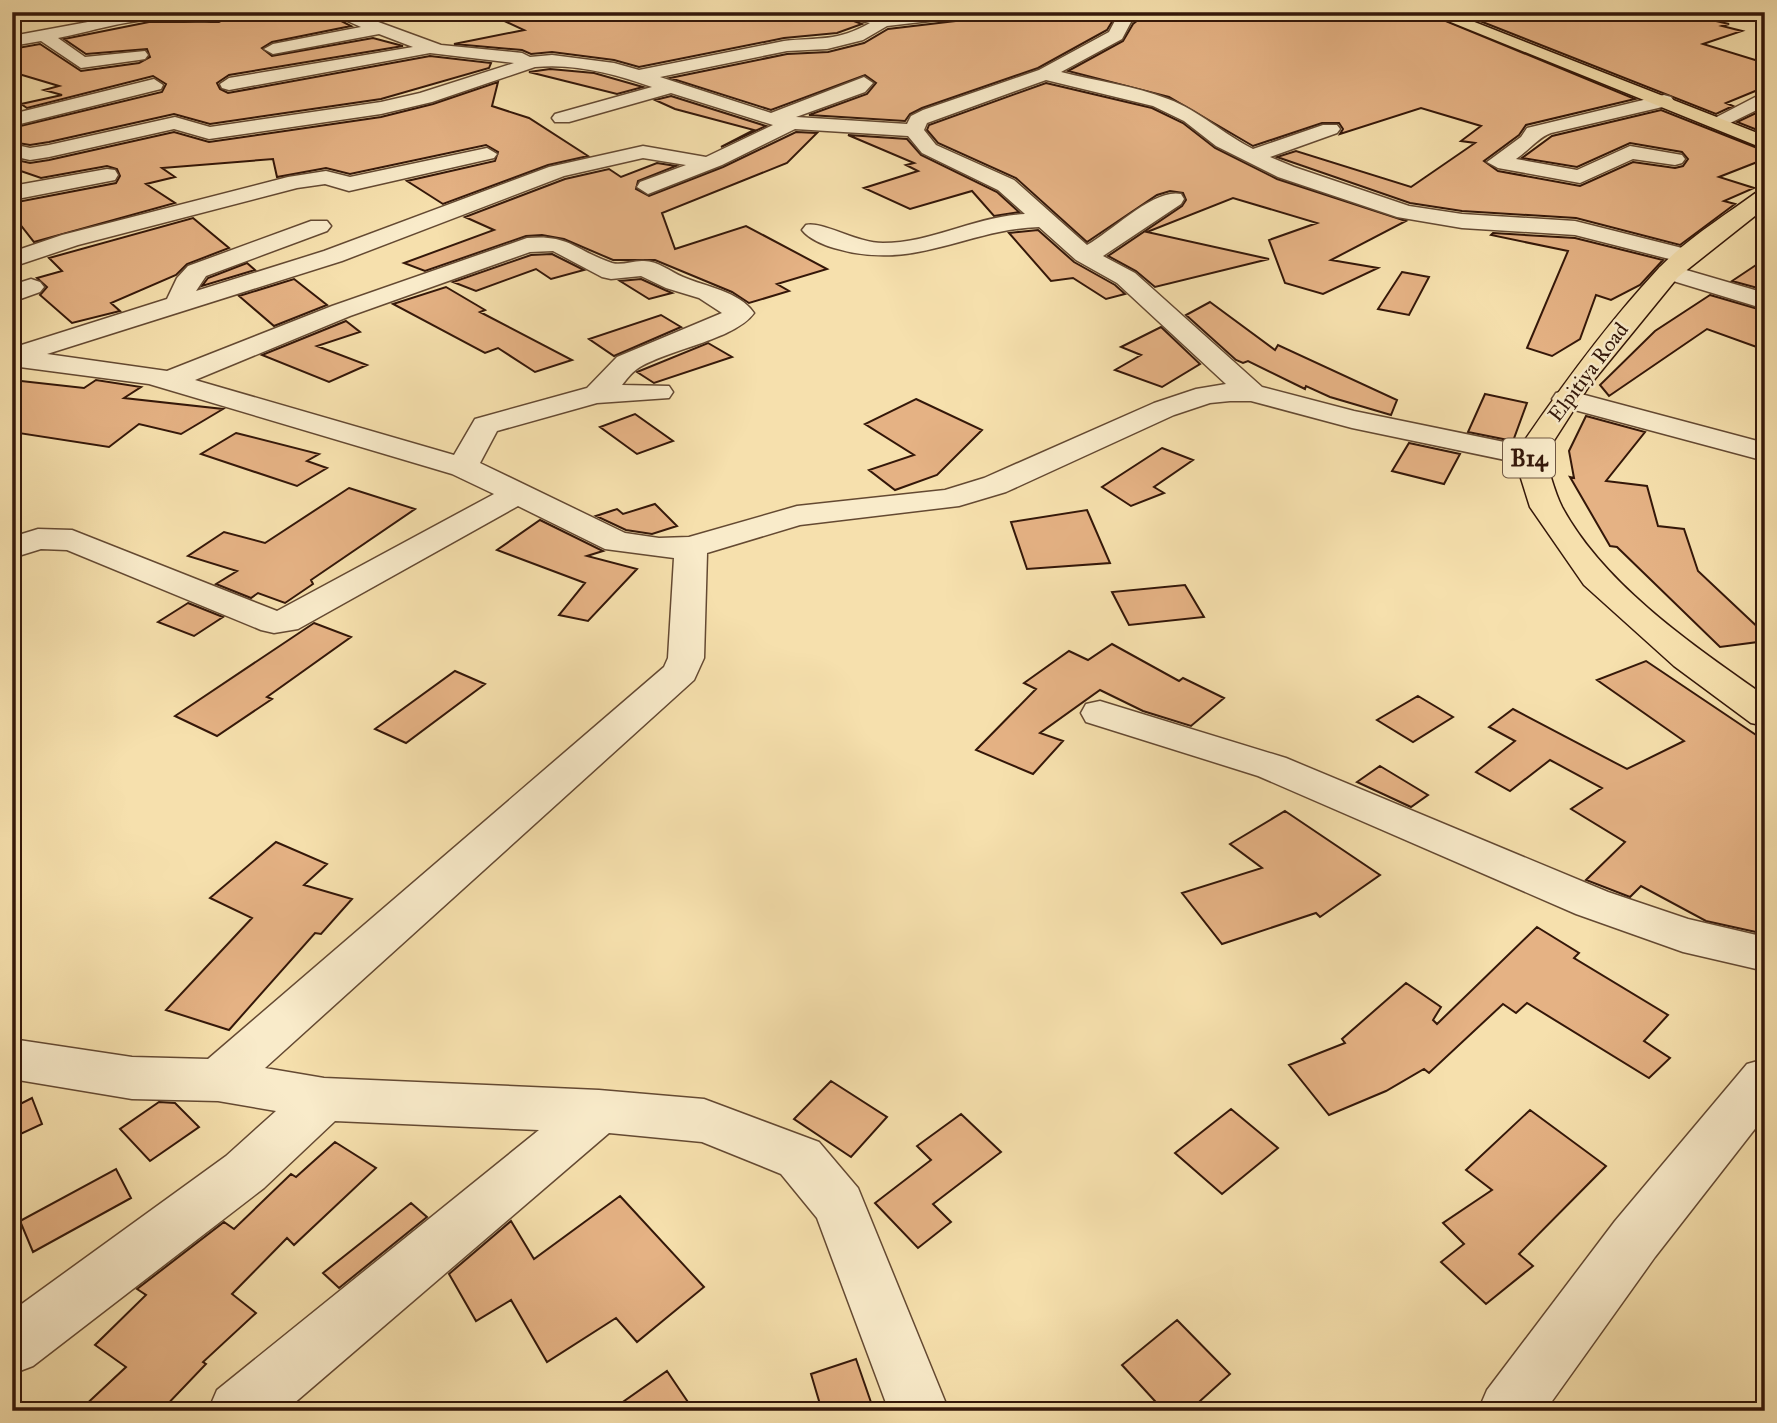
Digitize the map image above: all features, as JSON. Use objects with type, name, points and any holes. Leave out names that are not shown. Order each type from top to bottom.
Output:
[{"type":"main road","points":[[1434,12],[1765,143]]},
{"type":"main road","name":"Elpitiya Road","points":[[1529,456],[1566,399],[1614,335],[1677,264],[1765,197]]},
{"type":"main road","name":"B14","points":[[1529,456],[1546,507],[1596,578],[1687,658],[1765,714]]},
{"type":"street","points":[[12,41],[159,14],[189,18],[226,12]]},
{"type":"street","points":[[335,12],[429,48],[614,68],[705,100],[782,121],[914,130],[929,149],[1006,185],[1084,255],[1126,278],[1252,393]]},
{"type":"street","points":[[847,12],[884,20],[964,12]]},
{"type":"street","points":[[914,130],[918,120],[930,114],[1045,74],[1116,35],[1124,19],[1136,12]]},
{"type":"street","points":[[638,76],[784,46],[804,47],[846,39],[872,31],[884,20]]},
{"type":"street","points":[[273,49],[379,29]]},
{"type":"street","points":[[60,48],[159,32]]},
{"type":"street","points":[[44,35],[74,59],[88,64],[139,55]]},
{"type":"street","points":[[314,56],[407,39]]},
{"type":"street","points":[[229,85],[306,70],[325,70],[429,48]]},
{"type":"street","points":[[12,150],[30,154],[49,151],[175,123],[209,133],[381,108],[425,98],[533,62],[552,60]]},
{"type":"street","points":[[1045,74],[1164,104],[1191,117],[1223,142],[1252,156],[1405,212],[1462,221],[1575,228],[1677,264],[1765,301]]},
{"type":"street","points":[[648,187],[706,164],[782,121],[864,83]]},
{"type":"street","points":[[12,120],[154,85]]},
{"type":"street","points":[[562,118],[673,88]]},
{"type":"street","points":[[705,100],[736,88]]},
{"type":"street","points":[[12,103],[40,96]]},
{"type":"street","points":[[1717,122],[1765,98]]},
{"type":"street","points":[[1664,101],[1534,132],[1529,141],[1498,162],[1580,177],[1630,152],[1675,159]]},
{"type":"street","points":[[1138,117],[1164,104]]},
{"type":"street","points":[[1252,156],[1330,129]]},
{"type":"street","points":[[12,358],[116,321],[177,305],[333,256],[500,192],[606,160],[654,152],[706,164]]},
{"type":"street","points":[[12,260],[70,240],[296,182],[326,177],[349,184],[486,154]]},
{"type":"street","points":[[12,193],[107,175]]},
{"type":"street","points":[[1269,190],[1306,178]]},
{"type":"street","points":[[1084,255],[1109,244],[1157,206],[1173,199]]},
{"type":"street","points":[[814,230],[848,248],[886,250],[938,243],[995,225],[1048,220]]},
{"type":"street","points":[[177,305],[189,278],[197,271],[319,226]]},
{"type":"street","points":[[170,380],[341,310],[527,245],[549,243],[561,246],[611,272],[651,270],[675,283],[708,293],[741,313],[715,327],[626,363],[592,405]]},
{"type":"street","points":[[12,358],[170,380],[463,467],[617,542],[659,548],[691,547],[797,516],[948,499],[995,485],[1164,409],[1206,395],[1252,393],[1352,419],[1529,456]]},
{"type":"street","points":[[463,467],[485,425],[530,410],[592,405],[660,392]]},
{"type":"street","points":[[1566,399],[1765,452]]},
{"type":"street","points":[[12,548],[38,539],[72,540],[274,622],[285,621],[517,494]]},
{"type":"street","points":[[218,1080],[681,672],[686,658],[691,547]]},
{"type":"street","points":[[1100,713],[1272,767],[1592,903],[1683,934],[1765,954]]},
{"type":"street","points":[[12,1059],[132,1078],[218,1080],[324,1099],[600,1111],[704,1121],[800,1158],[839,1205],[919,1411]]},
{"type":"street","points":[[1508,1411],[1635,1239],[1765,1079]]},
{"type":"street","points":[[12,1346],[245,1172],[324,1099]]},
{"type":"street","points":[[238,1411],[600,1111]]},
{"type":"building","points":[[237,12],[324,12],[351,26],[272,42],[262,48],[272,56],[373,38],[403,46],[229,75],[217,83],[220,89],[228,93],[430,56],[491,63],[489,68],[381,99],[210,124],[174,114],[49,142],[30,145],[12,142],[12,128],[162,92],[166,84],[153,76],[27,108],[21,104],[62,95],[44,90],[59,86],[12,72],[12,49],[40,44],[81,71],[139,63],[150,57],[147,49],[86,54],[64,39],[149,22],[219,22]]},
{"type":"building","points":[[485,12],[851,12],[851,20],[862,24],[837,33],[784,38],[639,67],[614,60],[552,52],[531,54],[522,50],[454,44],[524,30]]},
{"type":"building","points":[[975,12],[1118,12],[1107,30],[1038,68],[922,108],[910,114],[905,121],[809,115],[867,94],[876,83],[865,75],[771,110],[670,78],[787,54],[828,52],[864,43],[888,29],[964,20]]},
{"type":"building","points":[[1148,12],[1424,12],[1635,99],[1526,125],[1519,135],[1484,161],[1498,171],[1580,186],[1633,162],[1675,168],[1683,166],[1688,159],[1682,152],[1630,143],[1577,167],[1522,158],[1552,136],[1661,110],[1765,151],[1765,159],[1719,177],[1754,188],[1724,201],[1735,204],[1680,245],[1576,218],[1462,211],[1410,203],[1277,157],[1296,151],[1411,187],[1475,143],[1461,141],[1481,126],[1421,108],[1340,134],[1343,129],[1339,123],[1322,123],[1253,146],[1169,97],[1068,71],[1123,41],[1133,24]]},
{"type":"building","points":[[1457,12],[1677,12],[1729,24],[1722,26],[1742,31],[1703,44],[1765,63],[1765,87],[1726,103],[1733,106],[1716,114]]},
{"type":"building","points":[[550,69],[594,73],[643,87],[617,94],[529,72]]},
{"type":"building","points":[[498,82],[492,106],[529,118],[588,156],[548,165],[443,204],[407,181],[495,161],[498,152],[486,145],[350,174],[326,168],[277,177],[273,159],[162,168],[175,177],[146,184],[175,203],[34,242],[12,214],[12,203],[116,183],[120,176],[117,169],[107,166],[41,178],[12,168],[12,159],[30,163],[49,160],[174,132],[209,142],[381,117],[433,104]]},
{"type":"building","points":[[1046,83],[1152,108],[1183,123],[1215,148],[1277,179],[1406,221],[1331,260],[1378,268],[1323,294],[1285,283],[1269,240],[1317,223],[1233,198],[1147,232],[1269,259],[1155,287],[1136,271],[1108,256],[1182,206],[1186,200],[1183,193],[1170,191],[1157,195],[1087,242],[1016,178],[938,143],[927,130],[929,125]]},
{"type":"building","points":[[671,96],[766,126],[721,147],[754,130],[675,109],[655,100]]},
{"type":"building","points":[[1756,113],[1765,116],[1765,133],[1737,122]]},
{"type":"building","points":[[796,132],[817,133],[787,163],[662,213],[675,249],[746,226],[827,269],[777,284],[789,291],[749,303],[732,292],[655,260],[613,260],[564,239],[542,235],[526,236],[425,271],[404,263],[494,230],[465,217],[565,179],[609,169],[621,177],[657,163],[676,166],[638,181],[636,189],[649,196],[723,167]]},
{"type":"building","points":[[848,135],[907,139],[921,155],[997,192],[1019,212],[994,216],[972,191],[910,209],[864,188],[918,171],[906,165],[914,163]]},
{"type":"building","points":[[193,218],[229,248],[187,264],[176,275],[111,303],[120,311],[72,323],[40,295],[47,287],[37,278],[62,271],[49,258]]},
{"type":"building","points":[[1038,230],[1074,262],[1115,285],[1125,294],[1106,299],[1073,278],[1051,281],[1009,233]]},
{"type":"building","points":[[1491,235],[1575,238],[1663,260],[1640,285],[1611,300],[1596,295],[1580,339],[1552,356],[1527,348],[1568,251]]},
{"type":"building","points":[[552,254],[584,270],[551,279],[536,269],[476,291],[453,282],[531,255]]},
{"type":"building","points":[[1765,259],[1765,290],[1732,281]]},
{"type":"building","points":[[247,263],[255,270],[202,286],[208,278]]},
{"type":"building","points":[[1402,272],[1429,277],[1409,315],[1378,309]]},
{"type":"building","points":[[294,279],[327,305],[274,326],[239,296]]},
{"type":"building","points":[[641,279],[672,293],[649,299],[620,281]]},
{"type":"building","points":[[446,287],[485,310],[480,312],[572,360],[535,372],[498,348],[485,353],[393,304]]},
{"type":"building","points":[[1710,295],[1765,311],[1765,350],[1707,329],[1609,396],[1600,385],[1655,331]]},
{"type":"building","points":[[1210,302],[1275,350],[1278,345],[1397,400],[1391,415],[1330,397],[1306,386],[1305,389],[1248,361],[1243,363],[1236,360],[1186,315]]},
{"type":"building","points":[[661,315],[681,327],[614,356],[589,339]]},
{"type":"building","points":[[346,321],[360,332],[317,346],[367,365],[329,382],[262,355]]},
{"type":"building","points":[[1161,327],[1200,364],[1162,387],[1115,370],[1141,355],[1121,347]]},
{"type":"building","points":[[708,343],[732,357],[654,383],[637,372]]},
{"type":"building","points":[[12,380],[84,388],[96,380],[141,387],[124,398],[223,409],[181,434],[139,424],[109,447],[12,432]]},
{"type":"building","points":[[1485,394],[1527,403],[1513,441],[1468,432]]},
{"type":"building","points":[[916,399],[982,430],[937,475],[895,490],[869,470],[914,455],[865,424]]},
{"type":"building","points":[[635,414],[673,441],[637,454],[600,427]]},
{"type":"building","points":[[1586,416],[1645,432],[1606,481],[1647,486],[1658,526],[1684,529],[1698,571],[1765,634],[1765,641],[1720,647],[1617,547],[1610,546],[1570,477],[1574,478],[1569,451]]},
{"type":"building","points":[[236,433],[319,454],[307,461],[327,468],[297,486],[201,454]]},
{"type":"building","points":[[1409,443],[1460,454],[1444,484],[1392,471]]},
{"type":"building","points":[[1162,448],[1193,460],[1154,487],[1164,493],[1131,506],[1102,487]]},
{"type":"building","points":[[349,488],[415,509],[311,580],[313,584],[285,603],[258,593],[251,598],[216,584],[237,571],[188,556],[224,532],[265,543]]},
{"type":"building","points":[[655,504],[677,526],[652,534],[626,530],[596,516],[617,509],[623,514]]},
{"type":"building","points":[[1087,510],[1110,563],[1027,569],[1011,522]]},
{"type":"building","points":[[540,520],[603,551],[587,556],[637,569],[588,621],[559,615],[585,583],[497,550]]},
{"type":"building","points":[[1185,585],[1204,617],[1129,625],[1112,592]]},
{"type":"building","points":[[188,603],[223,617],[194,636],[158,622]]},
{"type":"building","points":[[314,623],[351,637],[267,697],[272,699],[217,736],[175,716]]},
{"type":"building","points":[[1112,644],[1179,681],[1183,678],[1224,698],[1191,726],[1143,711],[1100,690],[1040,733],[1063,741],[1033,774],[976,750],[1036,689],[1024,683],[1069,651],[1088,660]]},
{"type":"building","points":[[1646,661],[1765,741],[1765,934],[1706,921],[1641,886],[1630,897],[1586,880],[1625,842],[1571,809],[1602,788],[1550,760],[1510,791],[1476,772],[1515,741],[1489,727],[1513,709],[1627,769],[1684,741],[1597,680]]},
{"type":"building","points":[[455,671],[485,684],[406,743],[375,729]]},
{"type":"building","points":[[1418,696],[1453,717],[1413,742],[1377,720]]},
{"type":"building","points":[[1380,766],[1428,795],[1411,807],[1357,782]]},
{"type":"building","points":[[1285,811],[1380,875],[1320,917],[1316,913],[1222,944],[1182,893],[1262,868],[1230,844]]},
{"type":"building","points":[[276,842],[327,864],[304,885],[352,899],[321,934],[315,933],[229,1030],[166,1010],[252,918],[210,898]]},
{"type":"building","points":[[1537,927],[1579,953],[1574,958],[1668,1015],[1644,1041],[1670,1058],[1649,1078],[1527,1003],[1516,1013],[1503,1004],[1429,1073],[1424,1069],[1386,1091],[1329,1115],[1289,1065],[1345,1043],[1342,1039],[1406,983],[1441,1007],[1433,1020],[1437,1024]]},
{"type":"building","points":[[831,1081],[887,1117],[851,1157],[794,1119]]},
{"type":"building","points":[[32,1098],[42,1124],[12,1138],[12,1108]]},
{"type":"building","points":[[159,1102],[175,1103],[199,1127],[150,1161],[120,1129]]},
{"type":"building","points":[[1231,1109],[1278,1148],[1222,1194],[1175,1153]]},
{"type":"building","points":[[1530,1110],[1606,1166],[1519,1254],[1533,1266],[1486,1304],[1441,1262],[1464,1244],[1443,1223],[1492,1190],[1466,1170]]},
{"type":"building","points":[[961,1114],[1001,1152],[933,1204],[951,1222],[918,1248],[875,1203],[931,1160],[917,1146]]},
{"type":"building","points":[[335,1142],[376,1168],[294,1245],[287,1238],[232,1294],[256,1313],[203,1362],[206,1364],[161,1411],[79,1411],[126,1367],[95,1345],[146,1295],[137,1289],[224,1222],[234,1229],[291,1174],[296,1177]]},
{"type":"building","points":[[116,1169],[131,1198],[33,1252],[20,1221]]},
{"type":"building","points":[[620,1196],[704,1287],[637,1342],[616,1318],[547,1362],[511,1300],[476,1321],[449,1274],[511,1221],[534,1259]]},
{"type":"building","points":[[411,1203],[427,1217],[339,1288],[323,1273]]},
{"type":"building","points":[[1177,1320],[1230,1374],[1189,1411],[1164,1411],[1122,1365]]},
{"type":"building","points":[[856,1359],[874,1411],[822,1411],[811,1374]]},
{"type":"building","points":[[667,1371],[694,1411],[610,1411]]}]
